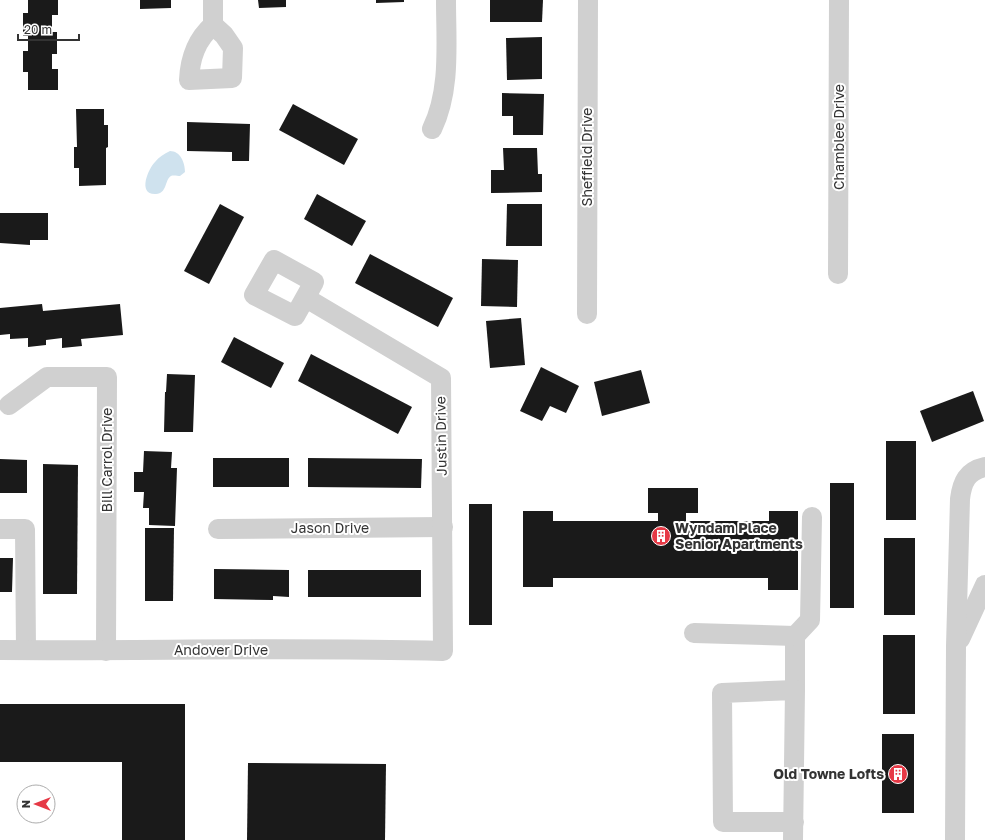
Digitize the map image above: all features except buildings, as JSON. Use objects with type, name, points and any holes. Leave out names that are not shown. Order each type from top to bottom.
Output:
[{"type":"street","points":[[213,0],[213,25]]},
{"type":"street","points":[[432,129],[444,92],[446,60],[446,0]]},
{"type":"street","name":"Sheffield Drive","points":[[586,314],[588,0]]},
{"type":"street","name":"Chamblee Drive","points":[[838,274],[839,0]]},
{"type":"street","name":"Justin Drive","points":[[306,298],[441,378],[442,651]]},
{"type":"street","name":"Bill Carrol Drive","points":[[9,405],[47,377],[107,377],[106,651]]},
{"type":"street","points":[[955,840],[956,646],[960,499],[962,486],[967,477],[977,469],[985,467]]},
{"type":"street","points":[[795,690],[722,693],[723,822],[794,831],[795,690],[795,636],[810,620],[812,517]]},
{"type":"street","name":"Jason Drive","points":[[218,529],[442,527]]},
{"type":"street","points":[[0,529],[25,529],[26,650]]},
{"type":"street","points":[[956,646],[985,585]]},
{"type":"street","points":[[694,632],[795,636]]},
{"type":"street","name":"Andover Drive","points":[[0,650],[442,651]]},
{"type":"water","points":[[174,151],[179,155],[184,164],[185,172],[180,176],[171,176],[162,192],[156,194],[150,193],[145,186],[147,175],[152,165],[164,154]]},
{"type":"place","name":"Wyndam Place Senior Apartments","points":[[661,536]]},
{"type":"place","name":"Old Towne Lofts","points":[[898,774]]}]
